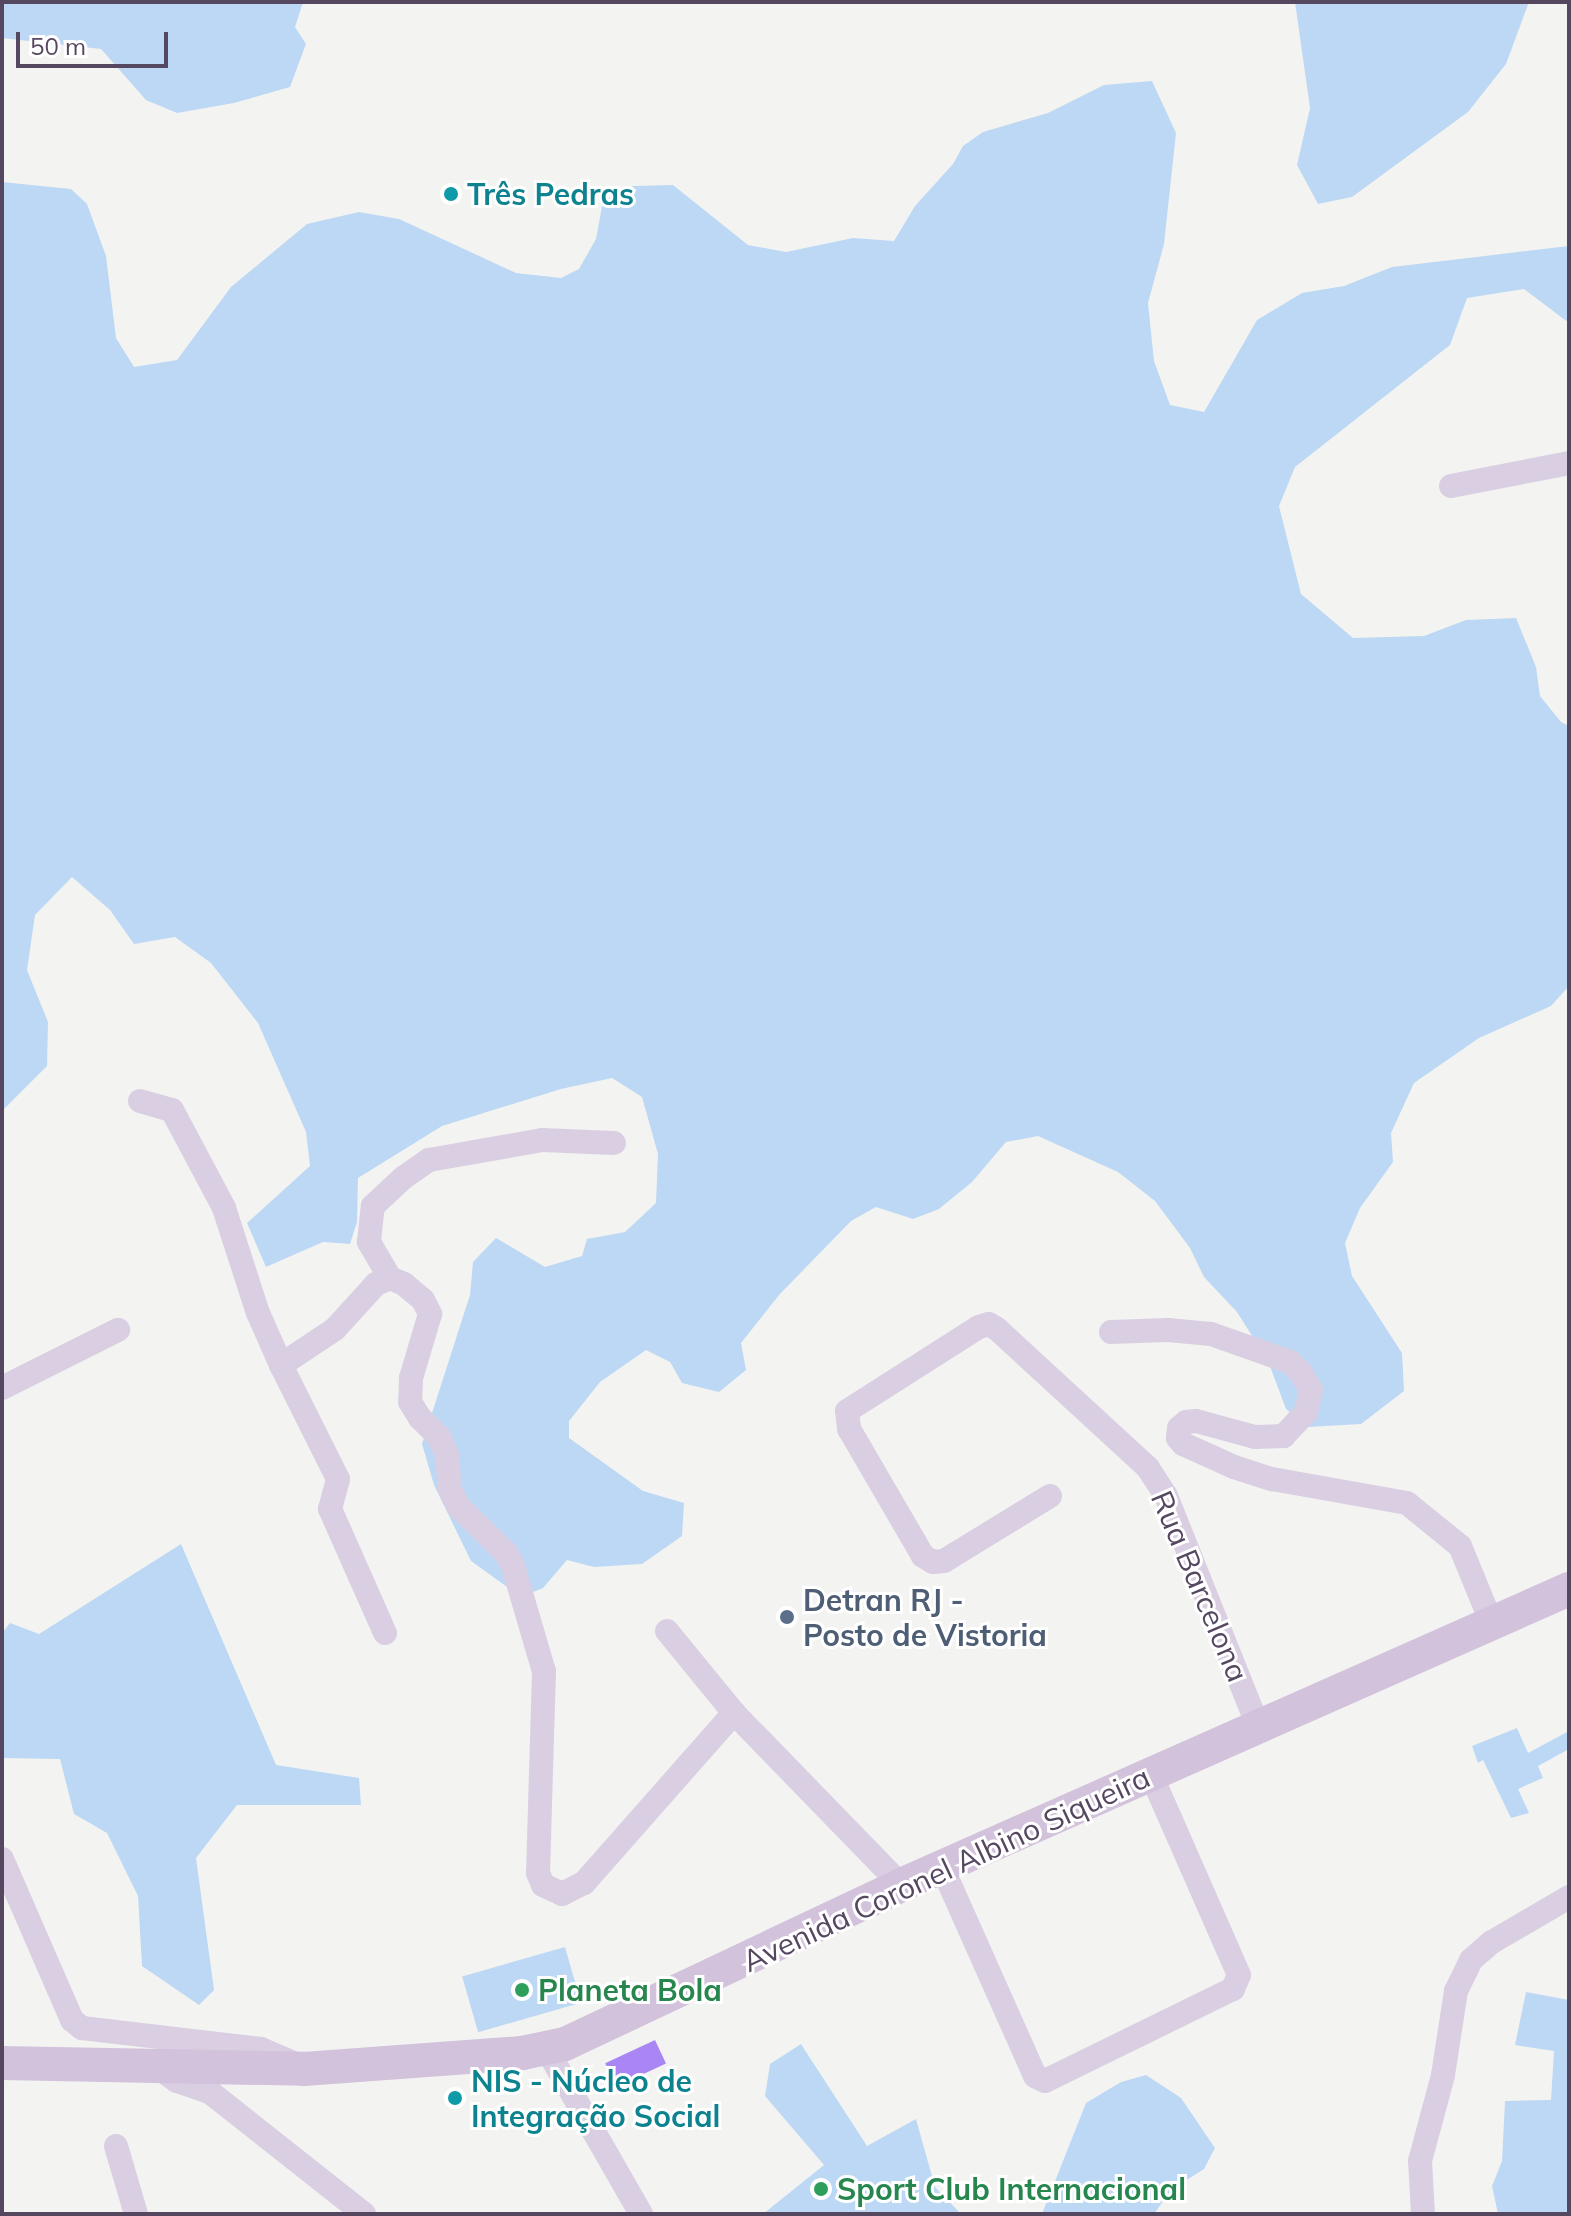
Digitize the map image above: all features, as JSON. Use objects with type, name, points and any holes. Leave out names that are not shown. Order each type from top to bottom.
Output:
[{"type":"main road","name":"Avenida Coronel Albino Siqueira","points":[[2,2063],[304,2069],[522,2053],[546,2048],[608,2026],[901,1885],[1569,1589]]},
{"type":"street","points":[[1451,486],[1569,463]]},
{"type":"street","points":[[140,1101],[172,1110],[224,1208],[258,1313],[338,1479],[330,1509],[385,1633]]},
{"type":"street","points":[[614,1143],[542,1140],[429,1160],[403,1178],[373,1206],[369,1242],[390,1278],[404,1284],[423,1300],[430,1314],[411,1378],[410,1402],[420,1418],[439,1437],[447,1455],[450,1489],[458,1506],[506,1553],[513,1566],[544,1671],[538,1873],[543,1885],[562,1894],[584,1883],[734,1713]]},
{"type":"street","points":[[281,1365],[335,1329],[376,1284],[390,1278]]},
{"type":"street","name":"Rua Barcelona","points":[[1050,1496],[944,1561],[933,1562],[923,1556],[849,1429],[847,1411],[979,1327],[989,1324],[997,1329],[1148,1468],[1166,1496],[1258,1726]]},
{"type":"street","points":[[2,1388],[118,1330]]},
{"type":"street","points":[[1111,1332],[1168,1330],[1211,1334],[1290,1362],[1311,1390],[1306,1412],[1284,1436],[1255,1437],[1218,1426],[1186,1422],[1179,1428],[1178,1438],[1234,1467],[1272,1479],[1407,1503],[1460,1546],[1492,1624]]},
{"type":"street","points":[[667,1631],[734,1713],[901,1885]]},
{"type":"street","points":[[942,1867],[1035,2076],[1045,2081],[1233,1989],[1239,1975],[1151,1775]]},
{"type":"street","points":[[2,1859],[14,1916],[72,2020],[82,2028],[261,2049],[304,2069]]},
{"type":"street","points":[[1423,2214],[1420,2161],[1443,2075],[1456,1991],[1471,1960],[1492,1942],[1569,1897]]},
{"type":"street","points":[[546,2048],[641,2214]]},
{"type":"street","points":[[158,2068],[177,2081],[211,2093],[364,2214]]},
{"type":"street","points":[[116,2146],[136,2214]]},
{"type":"shaded area","points":[[2,2],[303,2],[295,27],[306,44],[290,87],[234,103],[177,113],[146,100],[101,49],[2,38]]},
{"type":"shaded area","points":[[1295,2],[1529,2],[1506,64],[1468,112],[1352,197],[1318,204],[1297,165],[1310,108]]},
{"type":"shaded area","points":[[1152,81],[1176,133],[1164,244],[1148,303],[1154,361],[1170,405],[1204,412],[1257,320],[1302,293],[1344,286],[1392,267],[1569,246],[1569,323],[1524,289],[1467,298],[1450,345],[1295,467],[1279,506],[1301,594],[1353,638],[1424,636],[1466,620],[1516,618],[1536,667],[1540,696],[1561,722],[1569,726],[1569,986],[1551,1006],[1479,1038],[1414,1083],[1391,1133],[1393,1162],[1360,1208],[1345,1243],[1352,1276],[1402,1353],[1404,1391],[1361,1424],[1308,1427],[1286,1409],[1268,1361],[1237,1312],[1204,1277],[1190,1248],[1155,1201],[1118,1172],[1038,1136],[1006,1142],[972,1182],[939,1209],[913,1219],[876,1207],[851,1221],[779,1295],[741,1343],[746,1370],[719,1392],[682,1383],[670,1362],[646,1350],[600,1382],[569,1421],[569,1438],[643,1491],[684,1503],[682,1536],[642,1564],[594,1567],[567,1560],[543,1588],[521,1597],[471,1561],[434,1485],[422,1444],[470,1295],[473,1262],[496,1238],[545,1267],[582,1256],[587,1239],[625,1232],[656,1203],[658,1154],[642,1097],[612,1078],[561,1089],[442,1126],[358,1178],[357,1222],[350,1244],[323,1242],[266,1267],[247,1223],[310,1166],[306,1132],[258,1023],[211,963],[175,937],[134,944],[110,910],[72,877],[35,915],[27,970],[48,1022],[47,1066],[2,1111],[2,182],[71,189],[87,204],[106,256],[116,338],[134,367],[177,360],[231,287],[307,224],[359,212],[399,219],[516,273],[561,278],[579,269],[596,239],[603,201],[633,186],[673,185],[748,245],[786,252],[853,238],[894,241],[915,206],[953,164],[963,146],[983,132],[1048,113],[1104,85]]},
{"type":"shaded area","points":[[181,1544],[276,1765],[359,1778],[361,1805],[237,1805],[196,1858],[214,1990],[199,2005],[142,1966],[138,1896],[107,1833],[74,1814],[60,1759],[2,1758],[2,1633],[10,1623],[39,1634]]},
{"type":"shaded area","points":[[1517,1728],[1528,1753],[1569,1731],[1569,1749],[1538,1766],[1543,1778],[1518,1789],[1529,1813],[1511,1818],[1483,1760],[1478,1763],[1472,1746]]},
{"type":"shaded area","name":"Planeta Bola","points":[[565,1947],[581,2003],[478,2032],[462,1976]]},
{"type":"shaded area","points":[[1526,1992],[1569,2000],[1569,2214],[1498,2214],[1492,2186],[1502,2161],[1505,2101],[1551,2100],[1554,2051],[1515,2045]]},
{"type":"shaded area","points":[[655,2040],[666,2064],[616,2087],[605,2063]]},
{"type":"shaded area","points":[[801,2044],[867,2146],[916,2119],[935,2187],[961,2214],[763,2214],[824,2165],[765,2096],[770,2064]]},
{"type":"shaded area","points":[[1146,2075],[1181,2098],[1215,2148],[1204,2169],[1171,2190],[1154,2214],[1042,2214],[1086,2103],[1121,2082]]},
{"type":"place","name":"Três Pedras","points":[[451,194]]},
{"type":"place","name":"Detran RJ - Posto de Vistoria","points":[[787,1617]]},
{"type":"place","name":"Planeta Bola","points":[[522,1990]]},
{"type":"place","name":"NIS - Núcleo de Integração Social","points":[[455,2098]]},
{"type":"place","name":"Sport Club Internacional","points":[[821,2189]]}]
